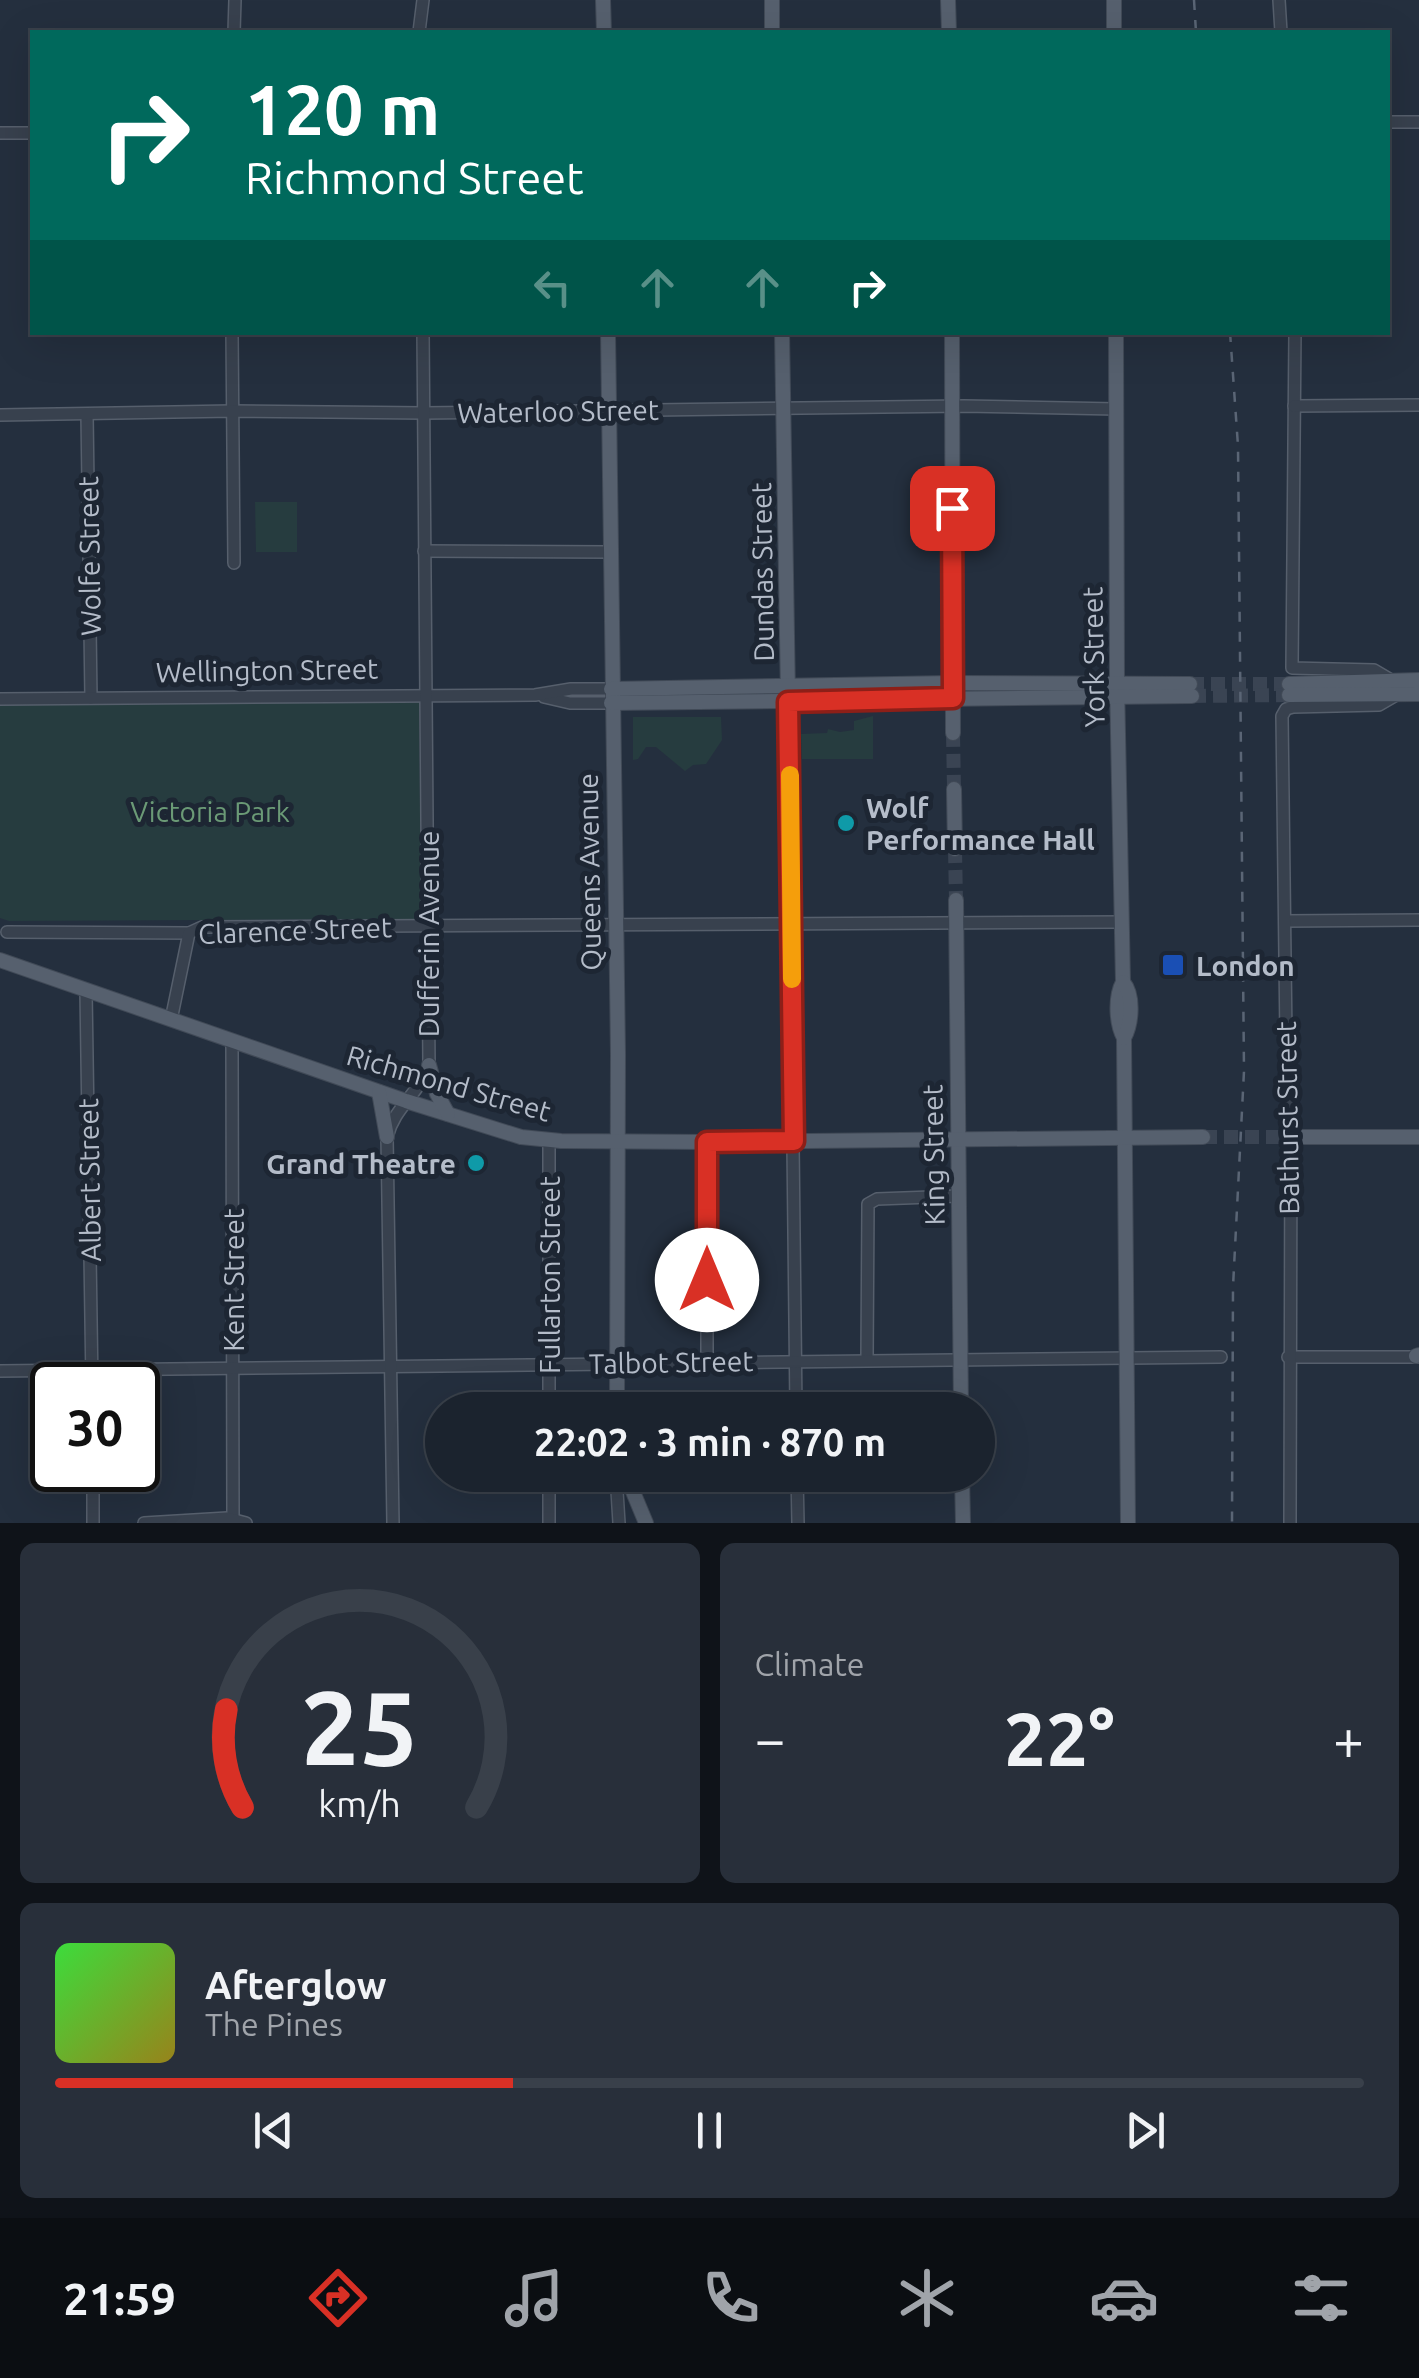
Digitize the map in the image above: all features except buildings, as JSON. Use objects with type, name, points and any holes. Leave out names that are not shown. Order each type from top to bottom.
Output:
[{"type":"main road","points":[[603,0],[604,30]]},
{"type":"main road","points":[[772,0],[772,30]]},
{"type":"main road","points":[[948,0],[948,30]]},
{"type":"main road","points":[[1114,0],[1114,30]]},
{"type":"main road","name":"Queens Avenue","points":[[608,335],[617,1392]]},
{"type":"main road","name":"Dundas Street","points":[[782,335],[788,694]]},
{"type":"main road","points":[[952,335],[954,733]]},
{"type":"main road","name":"York Street","points":[[1116,335],[1123,982],[1118,991],[1119,1028],[1124,1038],[1126,1138],[1128,1523]]},
{"type":"main road","points":[[1288,696],[1395,687],[1419,680]]},
{"type":"main road","points":[[1395,687],[1419,694]]},
{"type":"main road","name":"Wellington Street","points":[[611,696],[1191,690]]},
{"type":"main road","name":"Wellington Street","points":[[953,691],[1091,698],[1118,691]]},
{"type":"main road","points":[[1091,698],[1107,706],[1118,722]]},
{"type":"main road","points":[[954,789],[955,849]]},
{"type":"main road","name":"King Street","points":[[956,900],[961,1392]]},
{"type":"main road","name":"Richmond Street","points":[[0,960],[378,1092],[521,1137],[707,1142],[1203,1137]]},
{"type":"main road","points":[[429,1065],[435,1089],[448,1114]]},
{"type":"main road","points":[[378,1092],[387,1137]]},
{"type":"main road","points":[[1298,1137],[1419,1137]]},
{"type":"main road","points":[[633,1492],[646,1523]]},
{"type":"main road","points":[[962,1492],[963,1523]]},
{"type":"street","points":[[234,30],[235,0]]},
{"type":"street","points":[[419,30],[423,0]]},
{"type":"street","points":[[1279,0],[1282,30]]},
{"type":"street","points":[[1390,122],[1419,122]]},
{"type":"street","points":[[0,134],[30,134]]},
{"type":"street","points":[[232,335],[234,562]]},
{"type":"street","name":"Dufferin Avenue","points":[[393,1523],[387,1137],[395,1114],[421,1085],[429,1065],[423,335]]},
{"type":"street","points":[[1295,335],[1292,668],[1374,670],[1395,687]]},
{"type":"street","points":[[1294,406],[1419,405]]},
{"type":"street","name":"Waterloo Street","points":[[0,414],[1116,409]]},
{"type":"street","name":"Wolfe Street","points":[[87,414],[91,698]]},
{"type":"street","points":[[424,552],[610,552]]},
{"type":"street","name":"Wellington Street","points":[[0,699],[426,694],[535,695],[570,703],[611,696]]},
{"type":"street","name":"Dundas Street","points":[[788,694],[796,1392]]},
{"type":"street","name":"Bathurst Street","points":[[1288,696],[1282,716],[1286,1049],[1291,1122],[1290,1523]]},
{"type":"street","points":[[1285,921],[1419,920]]},
{"type":"street","name":"Clarence Street","points":[[7,932],[188,934],[202,928],[1122,922]]},
{"type":"street","points":[[171,1020],[188,934]]},
{"type":"street","name":"Albert Street","points":[[86,991],[92,1362]]},
{"type":"street","name":"Kent Street","points":[[232,1041],[233,1368],[240,1521]]},
{"type":"street","name":"Fullarton Street","points":[[549,1140],[549,1392]]},
{"type":"street","points":[[707,1142],[707,1361]]},
{"type":"street","points":[[866,1360],[868,1204],[877,1199],[958,1196]]},
{"type":"street","points":[[1288,1357],[1418,1356]]},
{"type":"street","name":"Talbot Street","points":[[160,1368],[1221,1357]]},
{"type":"street","name":"Talbot Street","points":[[0,1371],[30,1370]]},
{"type":"street","points":[[93,1492],[93,1523]]},
{"type":"street","points":[[549,1492],[550,1523]]},
{"type":"street","points":[[617,1492],[618,1523]]},
{"type":"street","points":[[797,1492],[798,1523]]},
{"type":"street","points":[[144,1523],[240,1521]]},
{"type":"green space","points":[[255,502],[297,502],[297,552],[256,552]]},
{"type":"green space","name":"Victoria Park","points":[[419,701],[421,919],[0,918],[0,703]]},
{"type":"green space","points":[[873,716],[873,759],[802,759],[801,734],[854,730],[854,721]]},
{"type":"green space","points":[[633,717],[721,717],[722,740],[706,764],[693,765],[685,771],[656,747],[646,747],[633,760]]},
{"type":"tunnel","points":[[1190,684],[1289,684]]},
{"type":"tunnel","points":[[1192,696],[1289,695]]},
{"type":"tunnel","points":[[953,733],[954,789]]},
{"type":"tunnel","points":[[955,849],[956,900]]},
{"type":"tunnel","points":[[1203,1137],[1298,1137]]},
{"type":"railway","points":[[1194,0],[1196,30]]},
{"type":"railway","points":[[1230,335],[1238,446],[1244,1071],[1233,1287],[1232,1523]]},
{"type":"slow traffic","points":[[790,775],[792,979]]},
{"type":"place","name":"Wolf Performance Hall","points":[[846,823]]},
{"type":"place","name":"London","points":[[1173,965]]},
{"type":"place","name":"Grand Theatre","points":[[476,1163]]},
{"type":"route","points":[[707,1280],[707,1142],[794,1141],[788,702],[953,698],[952,508]]}]
